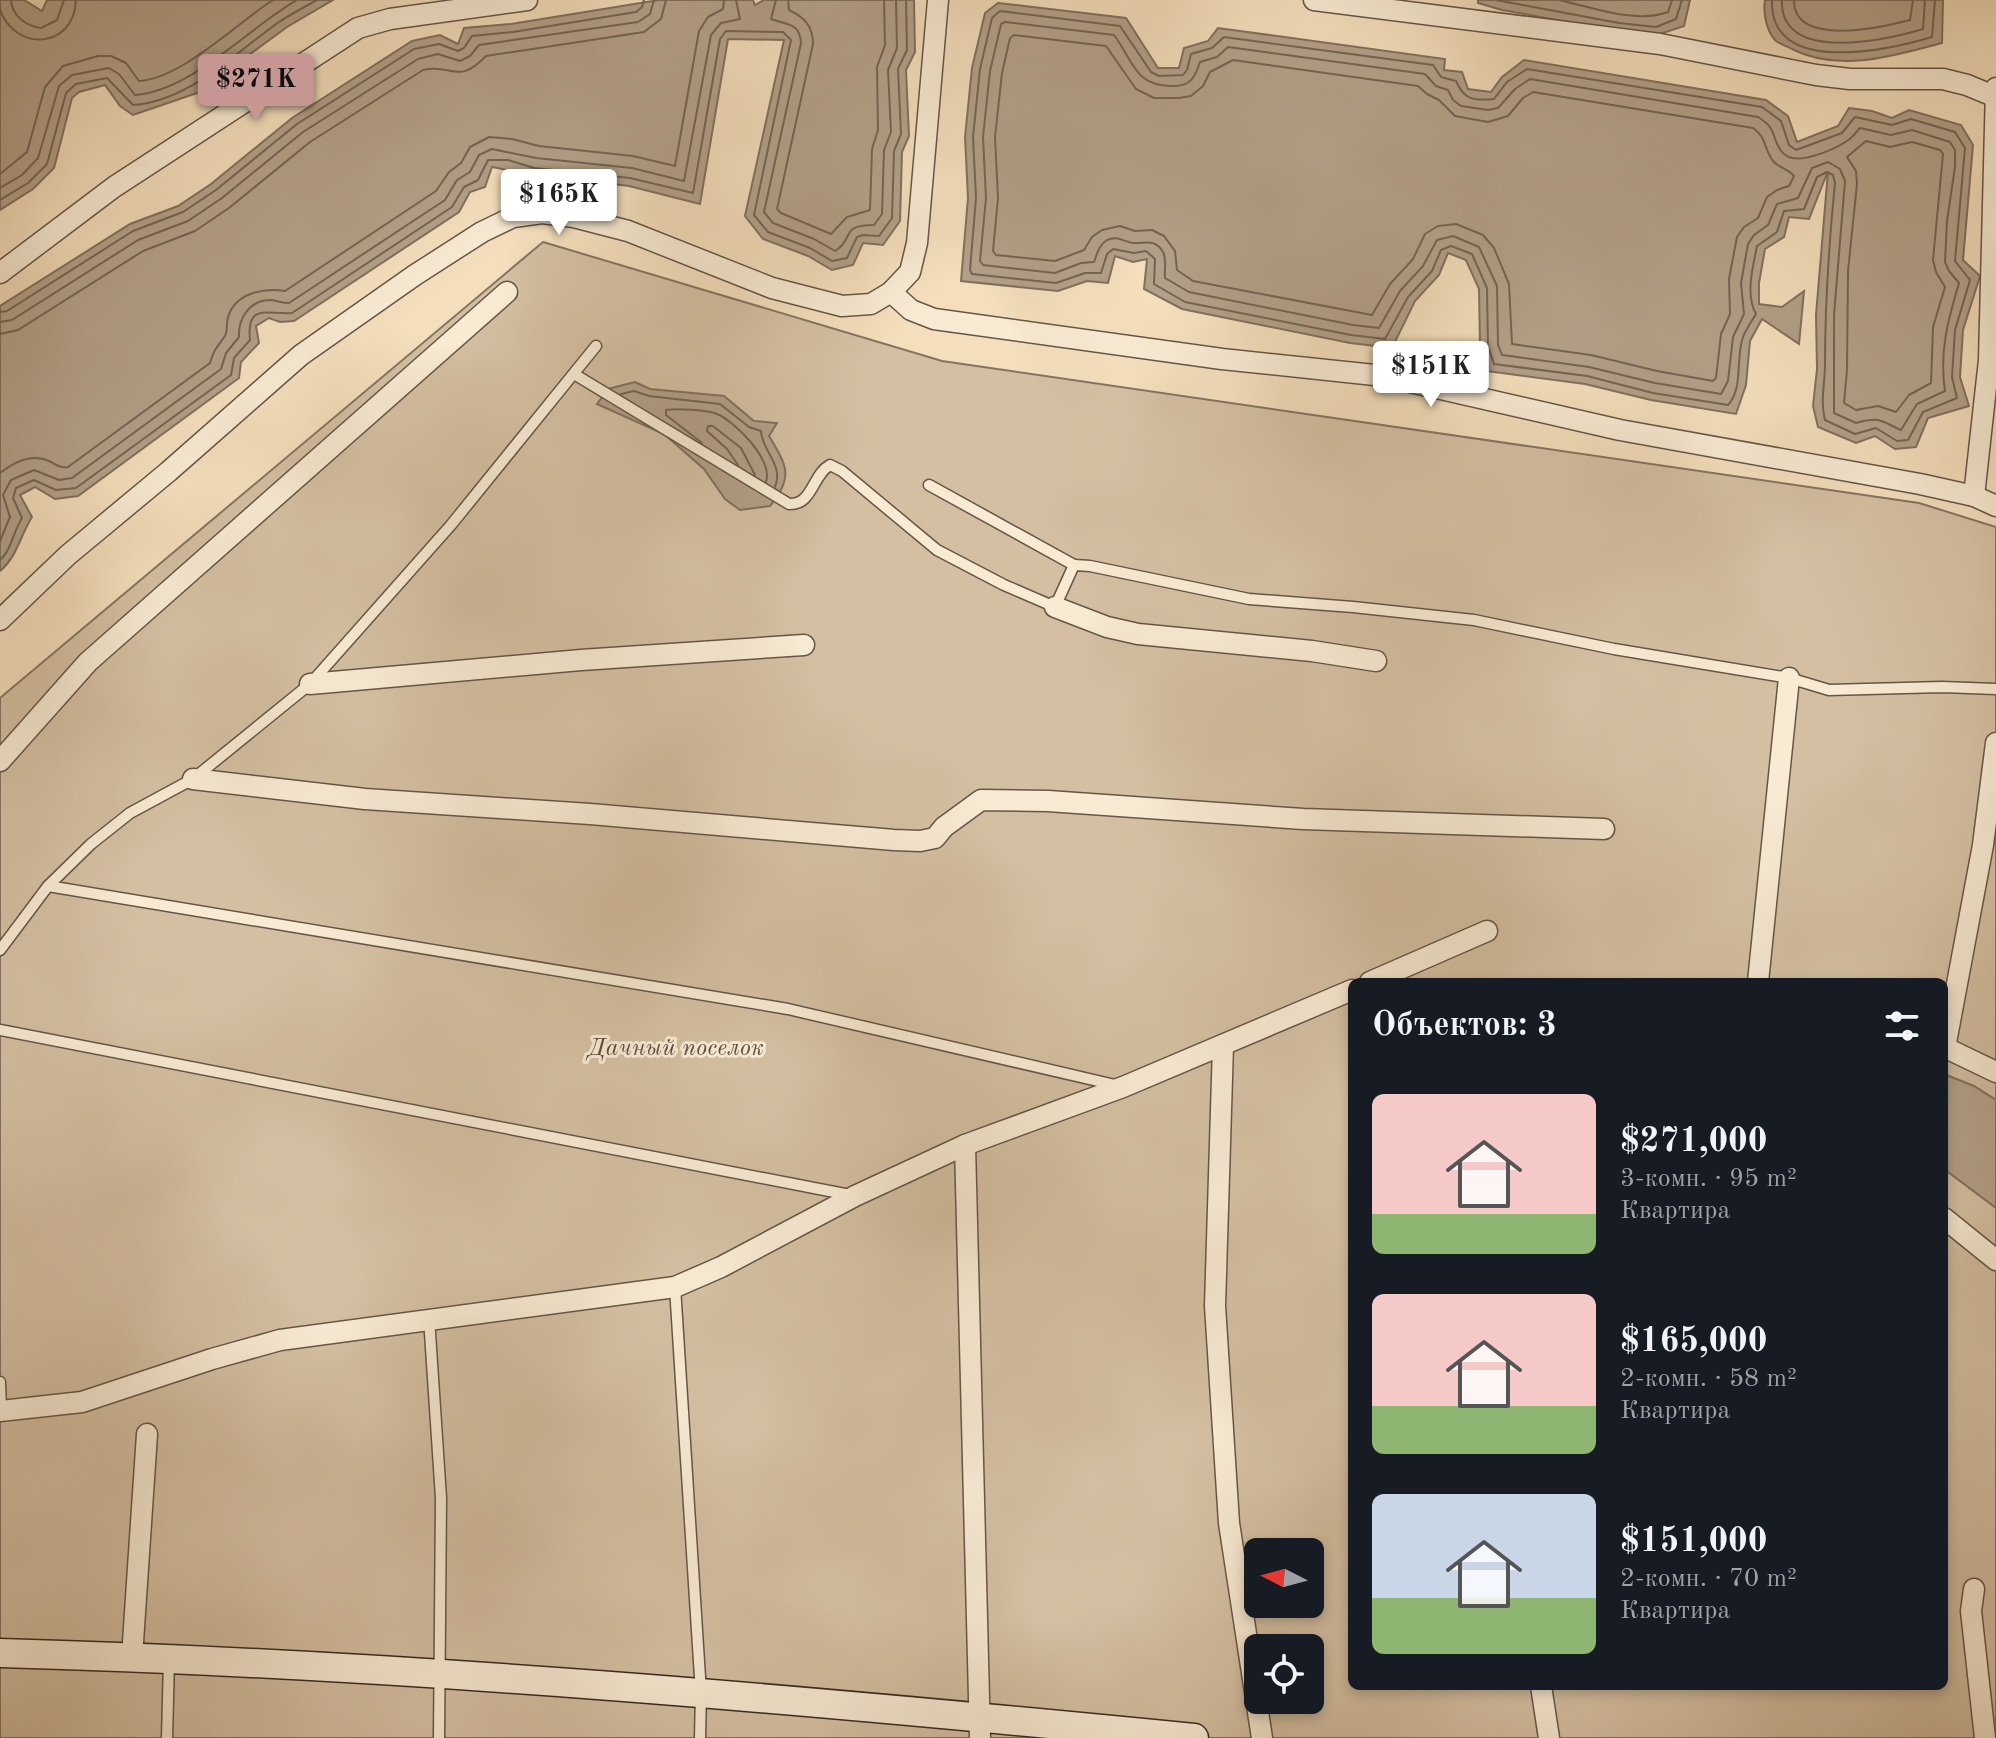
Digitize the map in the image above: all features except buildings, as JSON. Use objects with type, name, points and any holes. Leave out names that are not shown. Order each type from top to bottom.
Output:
[{"type":"street","points":[[0,273],[114,187],[358,28],[390,19],[527,0]]},
{"type":"street","points":[[0,620],[68,555],[301,355],[428,266],[482,232],[513,217],[542,213],[574,217],[628,231],[772,288],[842,306],[871,304],[891,292],[910,272],[917,243],[938,0]]},
{"type":"street","points":[[1314,0],[1660,44],[1816,75],[1850,79],[1943,79],[1996,97]]},
{"type":"street","points":[[1974,496],[1989,360],[1996,88]]},
{"type":"street","points":[[0,761],[88,662],[507,292]]},
{"type":"street","points":[[891,292],[911,310],[934,319],[1222,359],[1384,376],[1620,430],[1974,496],[1996,506]]},
{"type":"street","points":[[1055,607],[1107,627],[1138,634],[1312,651],[1376,661]]},
{"type":"street","points":[[310,684],[581,660],[804,645]]},
{"type":"street","points":[[1758,978],[1789,678]]},
{"type":"street","points":[[1948,1032],[1983,845],[1996,743]]},
{"type":"street","points":[[193,779],[365,799],[920,841],[935,838],[944,827],[981,800],[1048,801],[1303,819],[1604,829]]},
{"type":"street","points":[[1379,978],[1487,931]]},
{"type":"street","points":[[0,1411],[82,1402],[280,1340],[675,1287],[721,1267],[855,1196],[965,1145],[1123,1087],[1348,992]]},
{"type":"street","points":[[1223,1045],[1216,1335],[1229,1523],[1262,1738]]},
{"type":"street","points":[[1948,1049],[1996,1072]]},
{"type":"street","points":[[965,1145],[980,1727]]},
{"type":"street","points":[[1948,1221],[1996,1260]]},
{"type":"street","points":[[132,1657],[147,1434]]},
{"type":"street","points":[[1974,1589],[1971,1611],[1985,1738]]},
{"type":"street","points":[[0,1653],[169,1658],[441,1673],[701,1693],[980,1727],[1194,1738]]},
{"type":"street","points":[[1542,1690],[1549,1738]]},
{"type":"lane","points":[[0,950],[48,886],[91,844],[130,813],[193,779],[310,684],[451,525],[596,346]]},
{"type":"lane","points":[[574,374],[789,504],[805,500],[821,470],[830,465],[842,471],[937,550],[1055,607],[1074,565]]},
{"type":"lane","points":[[929,485],[1074,565],[1249,599],[1474,620],[1614,649],[1789,678],[1829,690],[1996,689]]},
{"type":"lane","points":[[48,886],[788,1009],[1123,1087]]},
{"type":"lane","points":[[0,1030],[855,1196]]},
{"type":"lane","points":[[675,1287],[701,1693],[700,1738]]},
{"type":"lane","points":[[429,1318],[441,1498],[439,1738]]},
{"type":"lane","points":[[0,1382],[0,1411]]},
{"type":"lane","points":[[167,1738],[169,1658]]},
{"type":"green space","name":"Дачный поселок","points":[[543,242],[942,361],[1919,503],[1996,527],[1996,1738],[0,1738],[0,698]]},
{"type":"water","points":[[0,0],[24,0],[42,11],[47,0],[333,0],[287,27],[197,93],[133,115],[120,106],[105,85],[79,92],[72,98],[54,168],[33,189],[0,210]]},
{"type":"water","points":[[659,0],[753,0],[755,5],[764,0],[914,0],[915,52],[906,70],[909,136],[902,152],[900,221],[883,245],[863,243],[853,265],[832,270],[808,256],[763,239],[745,216],[784,40],[728,39],[700,204],[629,186],[492,167],[485,187],[470,192],[459,212],[294,321],[280,322],[269,318],[256,326],[259,343],[241,362],[239,378],[78,496],[55,499],[35,487],[20,495],[32,517],[14,553],[0,571],[0,306],[130,224],[178,206],[211,184],[292,118],[412,41],[440,35],[458,44],[464,28],[511,24]]},
{"type":"water","points":[[1478,0],[1690,0],[1684,26],[1657,35],[1502,10],[1478,3]]},
{"type":"water","points":[[1765,0],[1943,0],[1942,43],[1866,60],[1828,60],[1810,56],[1775,40],[1766,21]]},
{"type":"water","points":[[998,3],[1126,18],[1158,68],[1179,68],[1184,48],[1208,41],[1218,28],[1445,59],[1444,70],[1462,72],[1468,89],[1491,92],[1502,77],[1524,60],[1766,100],[1788,116],[1797,142],[1838,126],[1849,108],[1892,118],[1909,110],[1961,125],[1973,145],[1963,260],[1980,276],[1963,330],[1960,377],[1969,406],[1928,418],[1916,447],[1895,449],[1875,436],[1856,443],[1818,427],[1813,406],[1817,369],[1816,315],[1828,171],[1809,219],[1789,217],[1784,237],[1765,249],[1759,283],[1759,304],[1782,307],[1804,291],[1799,344],[1762,319],[1750,341],[1746,385],[1736,414],[1651,400],[1585,384],[1487,371],[1480,347],[1479,289],[1466,260],[1448,253],[1439,275],[1415,301],[1392,348],[1350,343],[1182,309],[1144,289],[1147,259],[1133,262],[1115,256],[1108,283],[1087,281],[1058,291],[961,281],[968,198],[965,137],[972,68],[985,13]]},
{"type":"water","points":[[635,382],[650,389],[724,396],[754,421],[777,423],[769,436],[784,464],[785,479],[770,506],[740,510],[725,499],[704,469],[664,434],[597,404],[608,389]]},
{"type":"water","points":[[1948,1076],[1974,1086],[1996,1100],[1996,1208],[1948,1172]]}]
